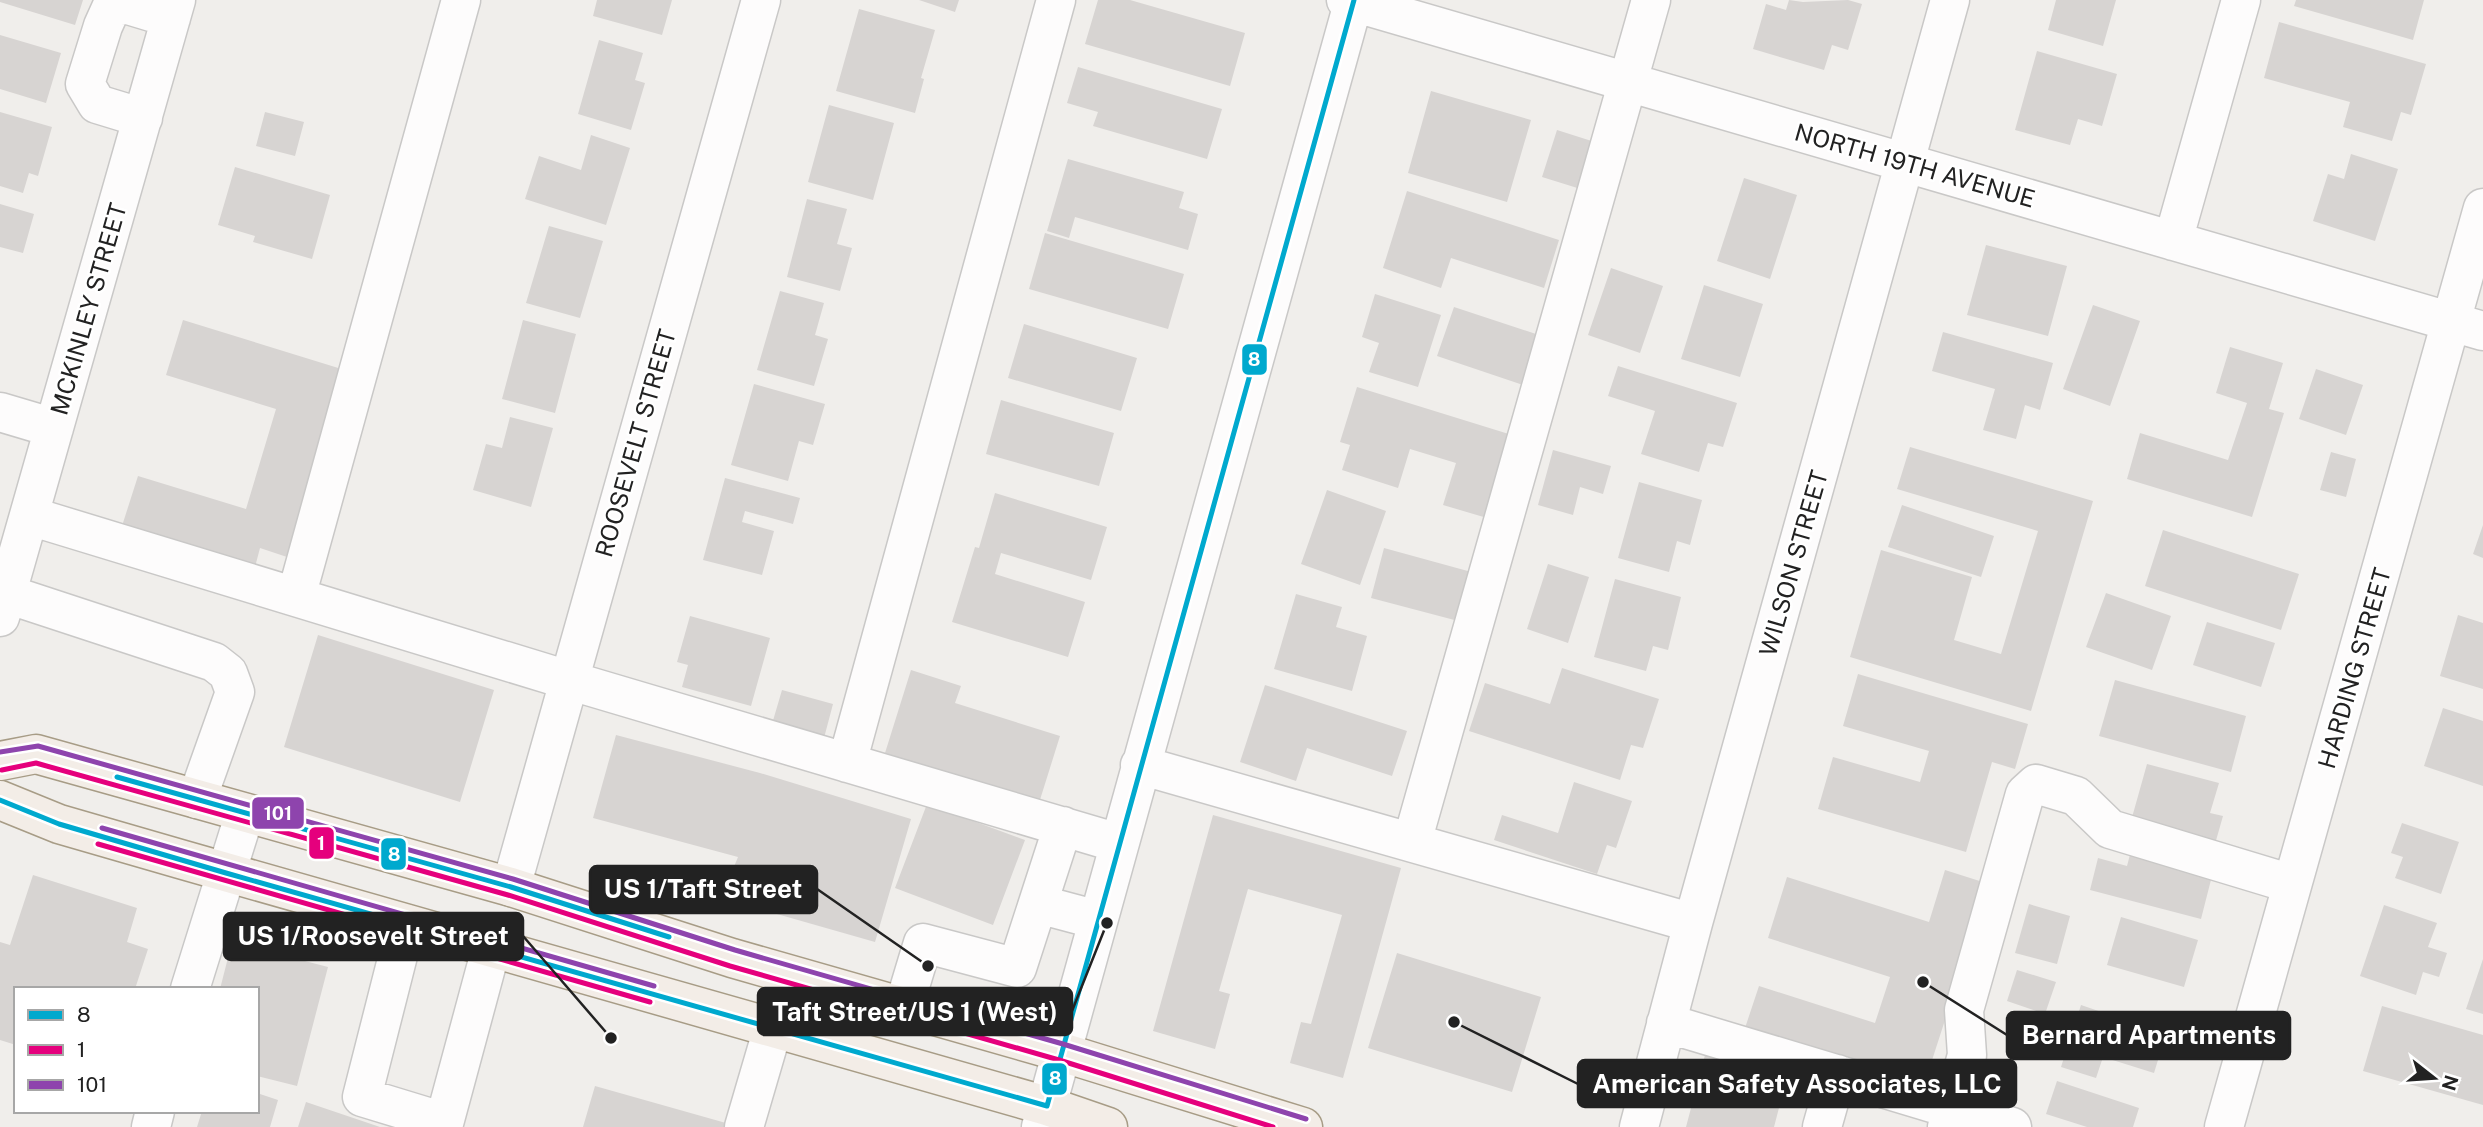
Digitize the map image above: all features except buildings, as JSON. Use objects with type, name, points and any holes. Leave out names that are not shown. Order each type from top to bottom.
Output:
[{"type":"main road","points":[[0,761],[36,754],[511,887],[732,957],[1061,1052],[1304,1127]]},
{"type":"main road","points":[[0,800],[59,824],[773,1028],[1044,1116],[1108,1127]]},
{"type":"street","points":[[296,597],[461,0]]},
{"type":"street","name":"ROOSEVELT STREET","points":[[511,887],[761,0]]},
{"type":"street","points":[[847,763],[1056,0]]},
{"type":"street","points":[[1412,842],[1651,0]]},
{"type":"street","name":"WILSON STREET","points":[[1639,1127],[1693,923],[1950,0]]},
{"type":"street","points":[[2173,241],[2241,0]]},
{"type":"street","points":[[1044,1116],[1351,1]]},
{"type":"street","name":"NORTH 19TH AVENUE","points":[[1351,1],[2467,327]]},
{"type":"street","points":[[143,118],[97,104],[85,84],[112,6],[174,9]]},
{"type":"street","name":"MCKINLEY STREET","points":[[4,606],[174,9]]},
{"type":"street","name":"HARDING STREET","points":[[2224,1127],[2292,884],[2467,327],[2483,208]]},
{"type":"street","points":[[0,412],[54,428]]},
{"type":"street","points":[[30,516],[568,680],[1118,843]]},
{"type":"street","points":[[4,606],[214,662],[228,673],[234,692],[197,799]]},
{"type":"street","points":[[1140,765],[1693,923]]},
{"type":"street","points":[[1949,1118],[1967,1055],[1964,1010],[2025,794],[2036,784],[2076,796],[2110,829],[2292,884]]},
{"type":"street","points":[[191,987],[245,813]]},
{"type":"street","points":[[904,1006],[923,943],[1017,968],[1063,826]]},
{"type":"street","points":[[1038,904],[1098,920]]},
{"type":"street","points":[[406,924],[362,1097],[444,1124],[491,948]]},
{"type":"street","points":[[1667,1023],[1837,1074],[1949,1118],[2012,1127]]},
{"type":"street","points":[[744,1127],[773,1028]]},
{"type":"street","points":[[1822,1127],[1837,1074]]},
{"type":"transit line","name":"8","points":[[0,800],[59,824],[226,873],[1047,1106],[1354,0]]},
{"type":"transit line","name":"101","points":[[0,752],[38,746],[513,879],[735,950],[1063,1044],[1306,1119]]},
{"type":"transit line","name":"1","points":[[2,770],[36,763],[508,895],[730,966],[1059,1060],[1273,1127]]},
{"type":"transit line","name":"8","points":[[117,777],[511,887],[669,937]]},
{"type":"transit line","name":"101","points":[[102,828],[654,986]]},
{"type":"transit line","name":"1","points":[[98,844],[650,1002]]},
{"type":"place","name":"Taft Street/US 1 (West)","points":[[1107,923]]},
{"type":"place","name":"US 1/Taft Street","points":[[928,966]]},
{"type":"place","name":"Bernard Apartments","points":[[1923,982]]},
{"type":"place","name":"American Safety Associates, LLC","points":[[1454,1022]]},
{"type":"place","name":"US 1/Roosevelt Street","points":[[611,1038]]}]
